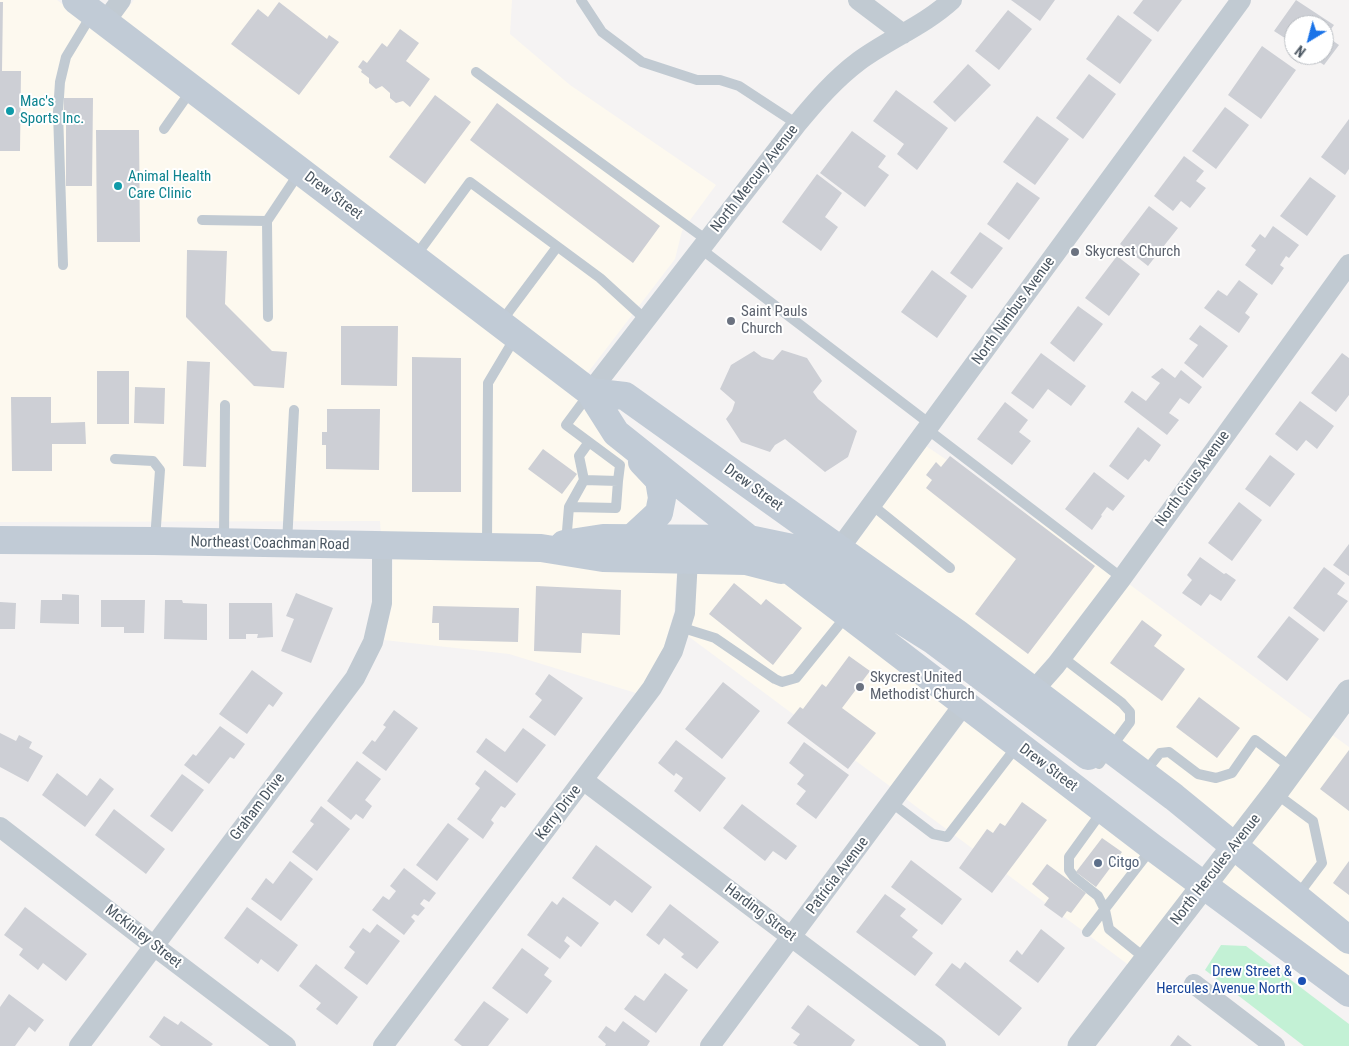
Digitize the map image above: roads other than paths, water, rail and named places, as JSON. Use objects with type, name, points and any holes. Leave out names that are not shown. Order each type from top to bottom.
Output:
[{"type":"main road","name":"Drew Street","points":[[91,12],[590,392],[616,432],[749,539],[1103,810],[1349,993]]},
{"type":"main road","name":"Drew Street","points":[[590,392],[625,396],[958,634],[1023,695]]},
{"type":"main road","points":[[616,432],[659,480],[662,498],[659,513],[632,538]]},
{"type":"main road","name":"Northeast Coachman Road","points":[[0,540],[154,541],[487,548],[553,546],[603,538],[749,539]]},
{"type":"main road","name":"Drew Street","points":[[749,539],[796,549],[822,564],[888,612],[1023,695],[1105,757],[1174,797],[1349,940]]},
{"type":"main road","name":"Northeast Coachman Road","points":[[553,546],[603,558],[746,560],[792,572]]},
{"type":"main road","points":[[874,635],[924,655],[977,693],[989,699],[1000,702],[1023,695]]},
{"type":"street","points":[[91,12],[121,0]]},
{"type":"street","points":[[858,0],[902,34]]},
{"type":"street","name":"North Mercury Avenue","points":[[590,392],[797,124],[826,90],[859,61],[939,12],[952,0]]},
{"type":"street","name":"North Nimbus Avenue","points":[[839,549],[1242,0]]},
{"type":"street","name":"North Cirus Avenue","points":[[1023,695],[1062,657],[1122,578],[1349,264]]},
{"type":"street","name":"Graham Drive","points":[[79,1046],[355,678],[373,642],[382,604],[382,546]]},
{"type":"street","name":"Kerry Drive","points":[[383,1046],[652,688],[673,650],[685,613],[688,559]]},
{"type":"street","name":"North Hercules Avenue","points":[[1080,1046],[1275,794],[1349,692]]},
{"type":"street","name":"Patricia Avenue","points":[[710,1046],[964,704]]},
{"type":"street","name":"Harding Street","points":[[583,780],[936,1046]]},
{"type":"street","name":"McKinley Street","points":[[0,827],[286,1046]]},
{"type":"street","points":[[1194,984],[1275,1046]]},
{"type":"lane","points":[[581,0],[602,32],[642,62],[697,80],[720,80],[739,86],[797,124]]},
{"type":"lane","points":[[63,265],[58,112],[60,82],[66,57],[91,12]]},
{"type":"lane","points":[[476,72],[704,245],[929,427],[1122,578]]},
{"type":"lane","points":[[164,129],[192,88]]},
{"type":"lane","points":[[268,317],[267,220],[300,170]]},
{"type":"lane","points":[[415,258],[470,182],[600,278],[646,320]]},
{"type":"lane","points":[[202,220],[267,220]]},
{"type":"lane","points":[[487,548],[488,383],[509,329],[557,247]]},
{"type":"lane","points":[[569,507],[616,508],[620,465],[566,425],[590,392]]},
{"type":"lane","points":[[224,543],[225,405]]},
{"type":"lane","points":[[287,544],[294,410]]},
{"type":"lane","points":[[553,546],[569,507],[584,480],[579,456],[589,442]]},
{"type":"lane","points":[[115,459],[153,461],[160,470],[154,541]]},
{"type":"lane","points":[[584,480],[618,481]]},
{"type":"lane","points":[[872,505],[950,568]]},
{"type":"lane","points":[[680,627],[715,638],[774,679],[782,682],[796,678],[848,615]]},
{"type":"lane","points":[[1062,657],[1122,703],[1130,712],[1130,722],[1105,757]]},
{"type":"lane","points":[[1141,778],[1160,753],[1169,752],[1198,774],[1216,778],[1232,773],[1255,740],[1293,769]]},
{"type":"lane","points":[[892,803],[933,834],[947,837],[1018,745]]},
{"type":"lane","points":[[1275,794],[1313,821],[1322,863],[1296,897]]},
{"type":"lane","points":[[1103,810],[1069,857],[1069,870],[1074,877],[1098,896],[1105,910],[1109,929],[1147,959]]},
{"type":"lane","points":[[1087,932],[1152,847]]},
{"type":"place","name":"Mac's Sports Inc.","points":[[10,111]]},
{"type":"place","name":"Animal Health Care Clinic","points":[[118,186]]},
{"type":"place","name":"Skycrest Church","points":[[1075,252]]},
{"type":"place","name":"Saint Pauls Church","points":[[731,321]]},
{"type":"place","name":"Skycrest United Methodist Church","points":[[860,687]]},
{"type":"place","name":"Citgo","points":[[1098,863]]},
{"type":"place","name":"Drew Street & Hercules Avenue North","points":[[1302,981]]}]
